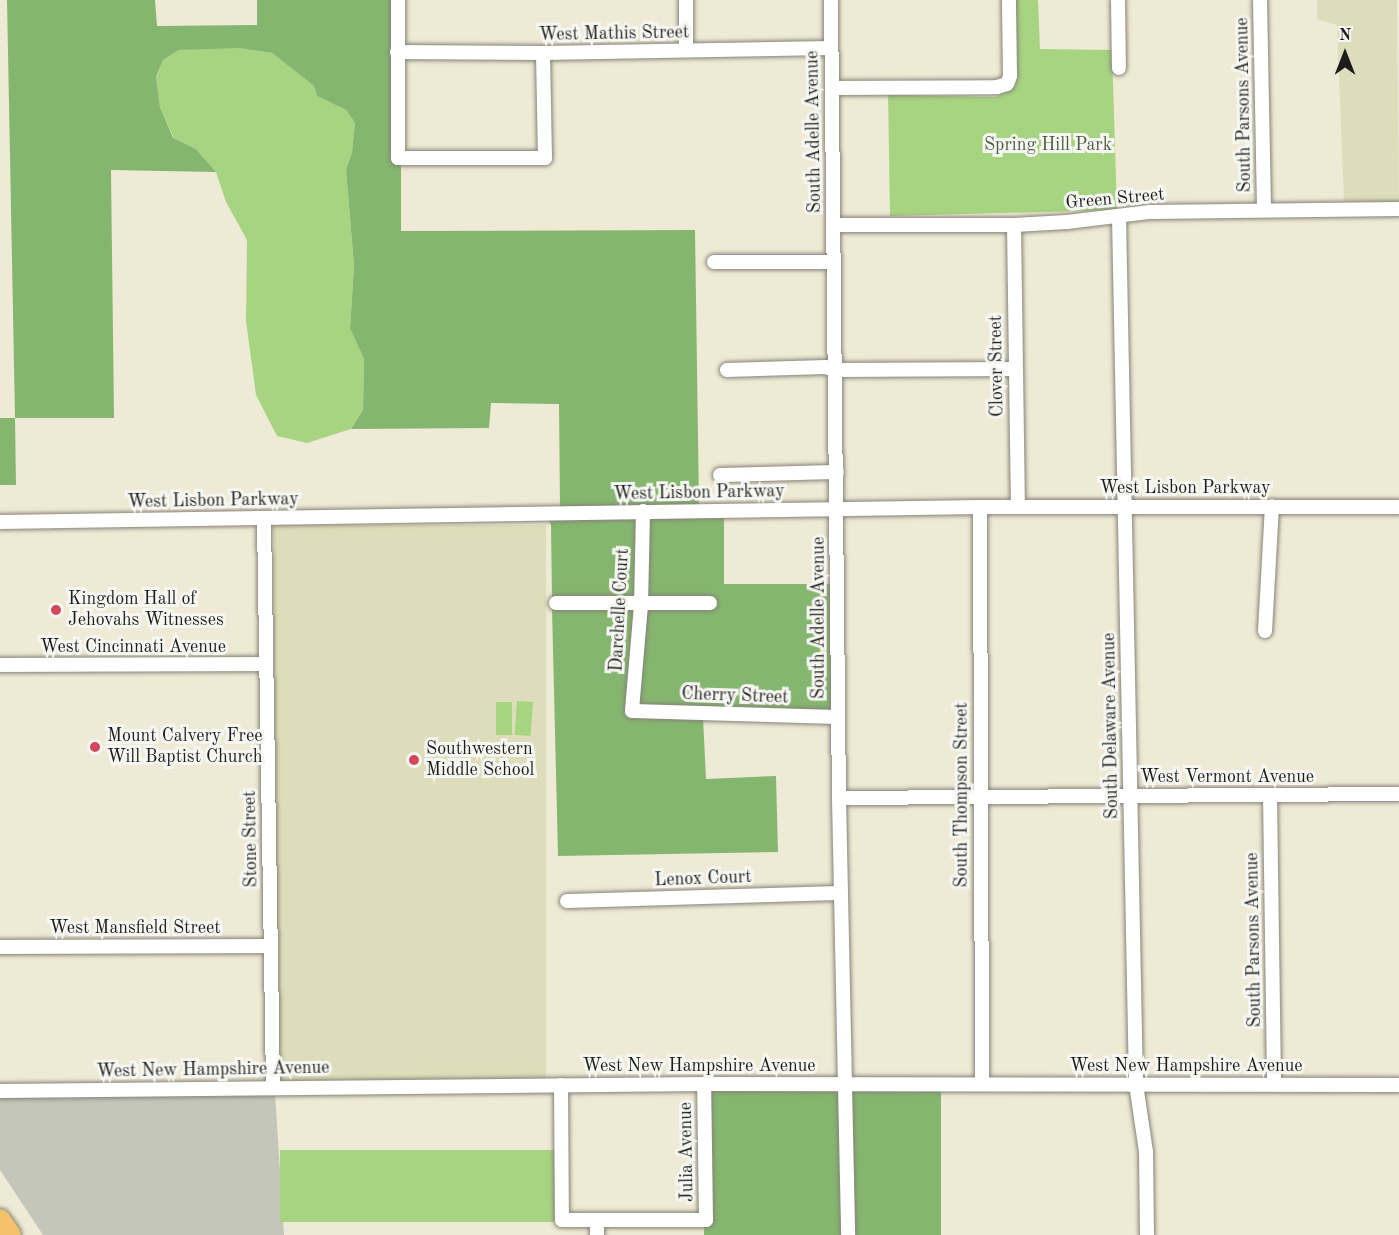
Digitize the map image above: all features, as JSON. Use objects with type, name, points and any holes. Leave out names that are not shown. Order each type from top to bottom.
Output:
[{"type":"highway","points":[[0,1219],[11,1235]]},
{"type":"street","points":[[398,0],[398,158],[544,158],[543,53]]},
{"type":"street","points":[[686,0],[686,50]]},
{"type":"street","name":"South Adelle Avenue","points":[[831,0],[837,472],[838,798],[848,1235]]},
{"type":"street","points":[[832,88],[997,87],[1007,84],[1010,76],[1009,0]]},
{"type":"street","points":[[1118,0],[1119,69]]},
{"type":"street","name":"South Parsons Avenue","points":[[1260,0],[1264,210]]},
{"type":"street","name":"West Mathis Street","points":[[397,52],[543,53],[831,48]]},
{"type":"street","name":"Green Street","points":[[833,225],[1014,225],[1067,222],[1150,212],[1399,209]]},
{"type":"street","name":"South Delaware Avenue","points":[[1119,216],[1136,1084],[1146,1152],[1147,1235]]},
{"type":"street","name":"Clover Street","points":[[1014,225],[1018,507]]},
{"type":"street","points":[[714,262],[834,262]]},
{"type":"street","points":[[727,370],[825,367],[836,370],[1015,369]]},
{"type":"street","points":[[720,475],[837,472]]},
{"type":"street","points":[[1265,631],[1272,506]]},
{"type":"street","name":"West Lisbon Parkway","points":[[0,522],[980,507],[1399,507]]},
{"type":"street","name":"South Thompson Street","points":[[980,507],[979,797],[982,1084]]},
{"type":"street","name":"Darchelle Court","points":[[632,711],[641,604],[643,511]]},
{"type":"street","name":"Stone Street","points":[[264,519],[273,1088]]},
{"type":"street","points":[[556,603],[710,603]]},
{"type":"street","name":"West Cincinnati Avenue","points":[[0,665],[266,664]]},
{"type":"street","name":"Cherry Street","points":[[632,711],[838,717]]},
{"type":"street","name":"West Vermont Avenue","points":[[838,798],[1399,794]]},
{"type":"street","name":"South Parsons Avenue","points":[[1270,795],[1274,1084]]},
{"type":"street","name":"Lenox Court","points":[[567,901],[840,893]]},
{"type":"street","name":"West Mansfield Street","points":[[0,947],[270,946]]},
{"type":"street","name":"West New Hampshire Avenue","points":[[0,1091],[704,1084],[1399,1085]]},
{"type":"street","name":"Julia Avenue","points":[[597,1220],[706,1220],[704,1084]]},
{"type":"street","points":[[561,1085],[562,1220],[597,1220],[597,1235]]},
{"type":"shaded area","points":[[1317,0],[1397,0],[1399,202],[1344,202],[1337,25],[1317,19]]},
{"type":"shaded area","name":"Southwestern Middle School","points":[[274,525],[546,525],[546,1081],[274,1081]]},
{"type":"shaded area","points":[[275,1093],[284,1235],[43,1235],[0,1170],[0,1097]]},
{"type":"green space","points":[[7,0],[155,0],[157,26],[257,25],[257,0],[393,0],[393,163],[401,163],[401,231],[695,230],[699,505],[560,507],[559,404],[491,403],[489,428],[351,429],[363,410],[364,359],[350,328],[354,265],[346,170],[352,152],[355,123],[346,110],[317,96],[314,86],[272,53],[238,48],[179,50],[163,60],[156,77],[160,107],[173,138],[196,149],[216,172],[111,170],[114,418],[15,418]]},
{"type":"green space","name":"Spring Hill Park","points":[[1014,0],[1038,0],[1040,49],[1112,50],[1117,210],[890,216],[888,95],[995,97],[1007,92],[1016,85]]},
{"type":"green space","points":[[238,48],[272,53],[314,86],[317,96],[346,110],[355,123],[352,152],[346,170],[354,265],[350,327],[364,359],[363,410],[351,429],[307,443],[277,436],[256,395],[246,321],[247,240],[226,202],[216,172],[196,149],[174,139],[160,107],[156,78],[163,60],[179,50]]},
{"type":"green space","points":[[0,418],[15,418],[16,485],[0,485]]},
{"type":"green space","points":[[724,516],[724,584],[833,584],[833,711],[637,705],[645,610],[715,609],[715,598],[646,599],[648,517]]},
{"type":"green space","points":[[638,517],[636,599],[552,598],[551,525],[548,518]]},
{"type":"green space","points":[[552,609],[635,610],[627,716],[703,718],[706,779],[776,776],[778,852],[558,856]]},
{"type":"green space","points":[[517,701],[533,702],[531,736],[515,735]]},
{"type":"green space","points":[[496,702],[512,702],[512,735],[496,735]]},
{"type":"green space","points":[[709,1089],[839,1089],[844,1235],[704,1235],[704,1225],[711,1225]]},
{"type":"green space","points":[[848,1089],[941,1089],[941,1235],[848,1235]]},
{"type":"green space","points":[[280,1150],[557,1150],[557,1222],[280,1222]]},
{"type":"place","name":"Kingdom Hall of Jehovahs Witnesses","points":[[56,610]]},
{"type":"place","name":"Mount Calvery Free Will Baptist Church","points":[[95,747]]},
{"type":"place","name":"Southwestern Middle School","points":[[414,760]]}]
